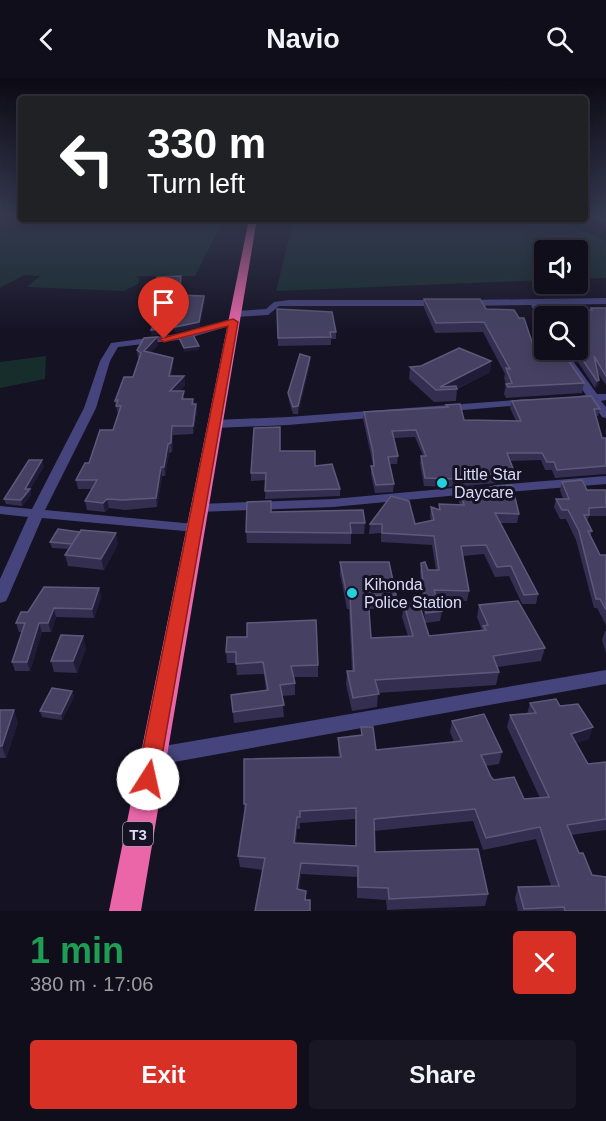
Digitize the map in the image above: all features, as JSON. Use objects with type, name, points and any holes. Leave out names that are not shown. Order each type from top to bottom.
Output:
[{"type":"highway","name":"T3","points":[[125,911],[246,254]]},
{"type":"street","points":[[0,597],[37,513],[90,408],[105,361],[114,345],[186,336],[234,318],[268,312],[277,304],[606,301]]},
{"type":"street","points":[[566,360],[591,398],[606,415]]},
{"type":"street","points":[[214,424],[288,421],[376,412],[606,397]]},
{"type":"street","points":[[199,508],[333,502],[606,480]]},
{"type":"street","points":[[0,510],[195,528]]},
{"type":"street","points":[[152,757],[606,677]]},
{"type":"green space","points":[[0,254],[206,254],[195,276],[133,276],[139,277],[138,284],[124,291],[27,287],[40,276],[24,275],[0,288]]},
{"type":"green space","points":[[285,254],[534,254],[534,280],[276,291]]},
{"type":"green space","points":[[588,254],[606,254],[606,278],[588,279]]},
{"type":"green space","points":[[46,356],[45,379],[0,388],[0,362]]},
{"type":"building","points":[[181,276],[179,295],[204,296],[199,322],[175,327],[174,323],[169,328],[151,330],[158,317],[147,316],[150,310],[144,310],[157,277]]},
{"type":"building","points":[[424,299],[480,299],[486,309],[514,310],[519,318],[524,318],[534,348],[534,360],[568,360],[584,383],[508,387],[506,384],[512,383],[506,368],[510,369],[484,322],[436,323]]},
{"type":"building","points":[[591,308],[606,308],[606,376],[594,356],[599,380],[597,381],[583,360],[588,360],[588,310],[592,310]]},
{"type":"building","points":[[277,309],[332,312],[336,332],[330,332],[331,337],[278,338]]},
{"type":"building","points":[[193,335],[199,346],[184,348],[179,338]]},
{"type":"building","points":[[157,337],[144,351],[173,358],[169,376],[184,376],[170,391],[184,391],[182,399],[193,399],[192,404],[196,404],[193,426],[172,426],[171,443],[168,444],[164,467],[161,467],[156,498],[107,499],[103,503],[85,501],[97,480],[76,480],[85,463],[89,463],[100,430],[113,430],[121,406],[116,406],[118,400],[115,401],[124,377],[133,377],[141,353],[137,350],[144,338]]},
{"type":"building","points":[[459,348],[491,361],[440,387],[456,386],[457,389],[436,390],[410,367],[421,366]]},
{"type":"building","points":[[300,354],[310,357],[298,406],[293,407],[288,393]]},
{"type":"building","points":[[591,396],[600,409],[594,409],[602,438],[606,438],[606,466],[557,470],[554,462],[547,462],[542,453],[507,453],[514,471],[508,471],[509,474],[455,479],[425,478],[421,456],[426,456],[416,430],[392,431],[398,456],[388,457],[394,484],[376,485],[371,466],[374,466],[373,452],[364,412],[448,407],[446,405],[460,404],[464,420],[521,421],[512,401]]},
{"type":"building","points":[[280,427],[280,451],[315,451],[315,466],[332,464],[340,489],[265,491],[266,473],[251,473],[254,428]]},
{"type":"building","points":[[29,460],[42,460],[25,489],[30,489],[21,500],[4,499]]},
{"type":"building","points":[[582,480],[587,490],[606,490],[606,507],[589,508],[589,515],[584,515],[592,531],[588,531],[600,555],[606,555],[606,610],[600,599],[596,599],[579,531],[568,510],[562,510],[556,499],[569,499],[562,482]]},
{"type":"building","points":[[512,485],[519,514],[495,513],[538,594],[524,595],[511,566],[497,567],[486,545],[461,546],[469,591],[434,590],[442,611],[426,613],[421,563],[425,562],[428,570],[439,570],[434,536],[382,533],[382,524],[370,524],[391,496],[409,501],[415,524],[434,520],[431,507],[440,510],[439,504],[464,505],[459,490]]},
{"type":"building","points":[[271,501],[271,512],[363,510],[365,523],[350,523],[351,533],[246,532],[247,502]]},
{"type":"building","points":[[58,529],[80,532],[72,544],[50,542]]},
{"type":"building","points":[[81,530],[116,533],[101,559],[65,555]]},
{"type":"building","points":[[340,562],[389,562],[396,595],[368,596],[371,638],[413,636],[404,604],[419,603],[429,636],[486,630],[483,626],[488,625],[479,605],[518,601],[545,648],[493,656],[499,672],[375,680],[379,694],[353,698],[347,671],[354,671],[350,596],[347,596]]},
{"type":"building","points":[[44,587],[99,588],[92,609],[54,608],[48,623],[39,623],[27,662],[12,662],[25,623],[16,623],[21,612],[28,612]]},
{"type":"building","points":[[316,620],[318,665],[291,666],[295,683],[280,685],[284,705],[233,712],[231,695],[268,690],[263,662],[236,664],[236,652],[226,652],[227,637],[247,637],[247,623]]},
{"type":"building","points":[[61,635],[83,636],[73,661],[51,661]]},
{"type":"building","points":[[52,688],[72,691],[61,714],[40,711]]},
{"type":"building","points":[[556,699],[560,706],[578,704],[593,727],[571,734],[588,764],[606,762],[606,819],[567,825],[592,875],[606,877],[606,911],[565,911],[564,907],[524,909],[518,887],[559,886],[540,827],[486,838],[475,809],[374,819],[375,852],[478,849],[488,894],[389,899],[388,888],[358,887],[358,866],[301,863],[297,889],[306,891],[305,900],[310,900],[310,911],[255,911],[265,858],[238,856],[246,804],[244,804],[244,759],[341,757],[338,738],[362,735],[361,727],[373,727],[376,750],[462,741],[452,721],[484,714],[502,752],[481,755],[491,777],[494,780],[514,777],[524,799],[549,797],[510,715],[536,713],[530,703]],"holes":[[[356,808],[356,846],[294,843],[297,817],[300,817],[300,811]]]},
{"type":"building","points":[[0,710],[14,710],[2,746],[0,746]]},
{"type":"place","name":"Little Star Daycare","points":[[442,483]]},
{"type":"place","name":"Kihonda Police Station","points":[[352,593]]},
{"type":"route","points":[[148,779],[233,322],[186,336],[164,339]]}]
